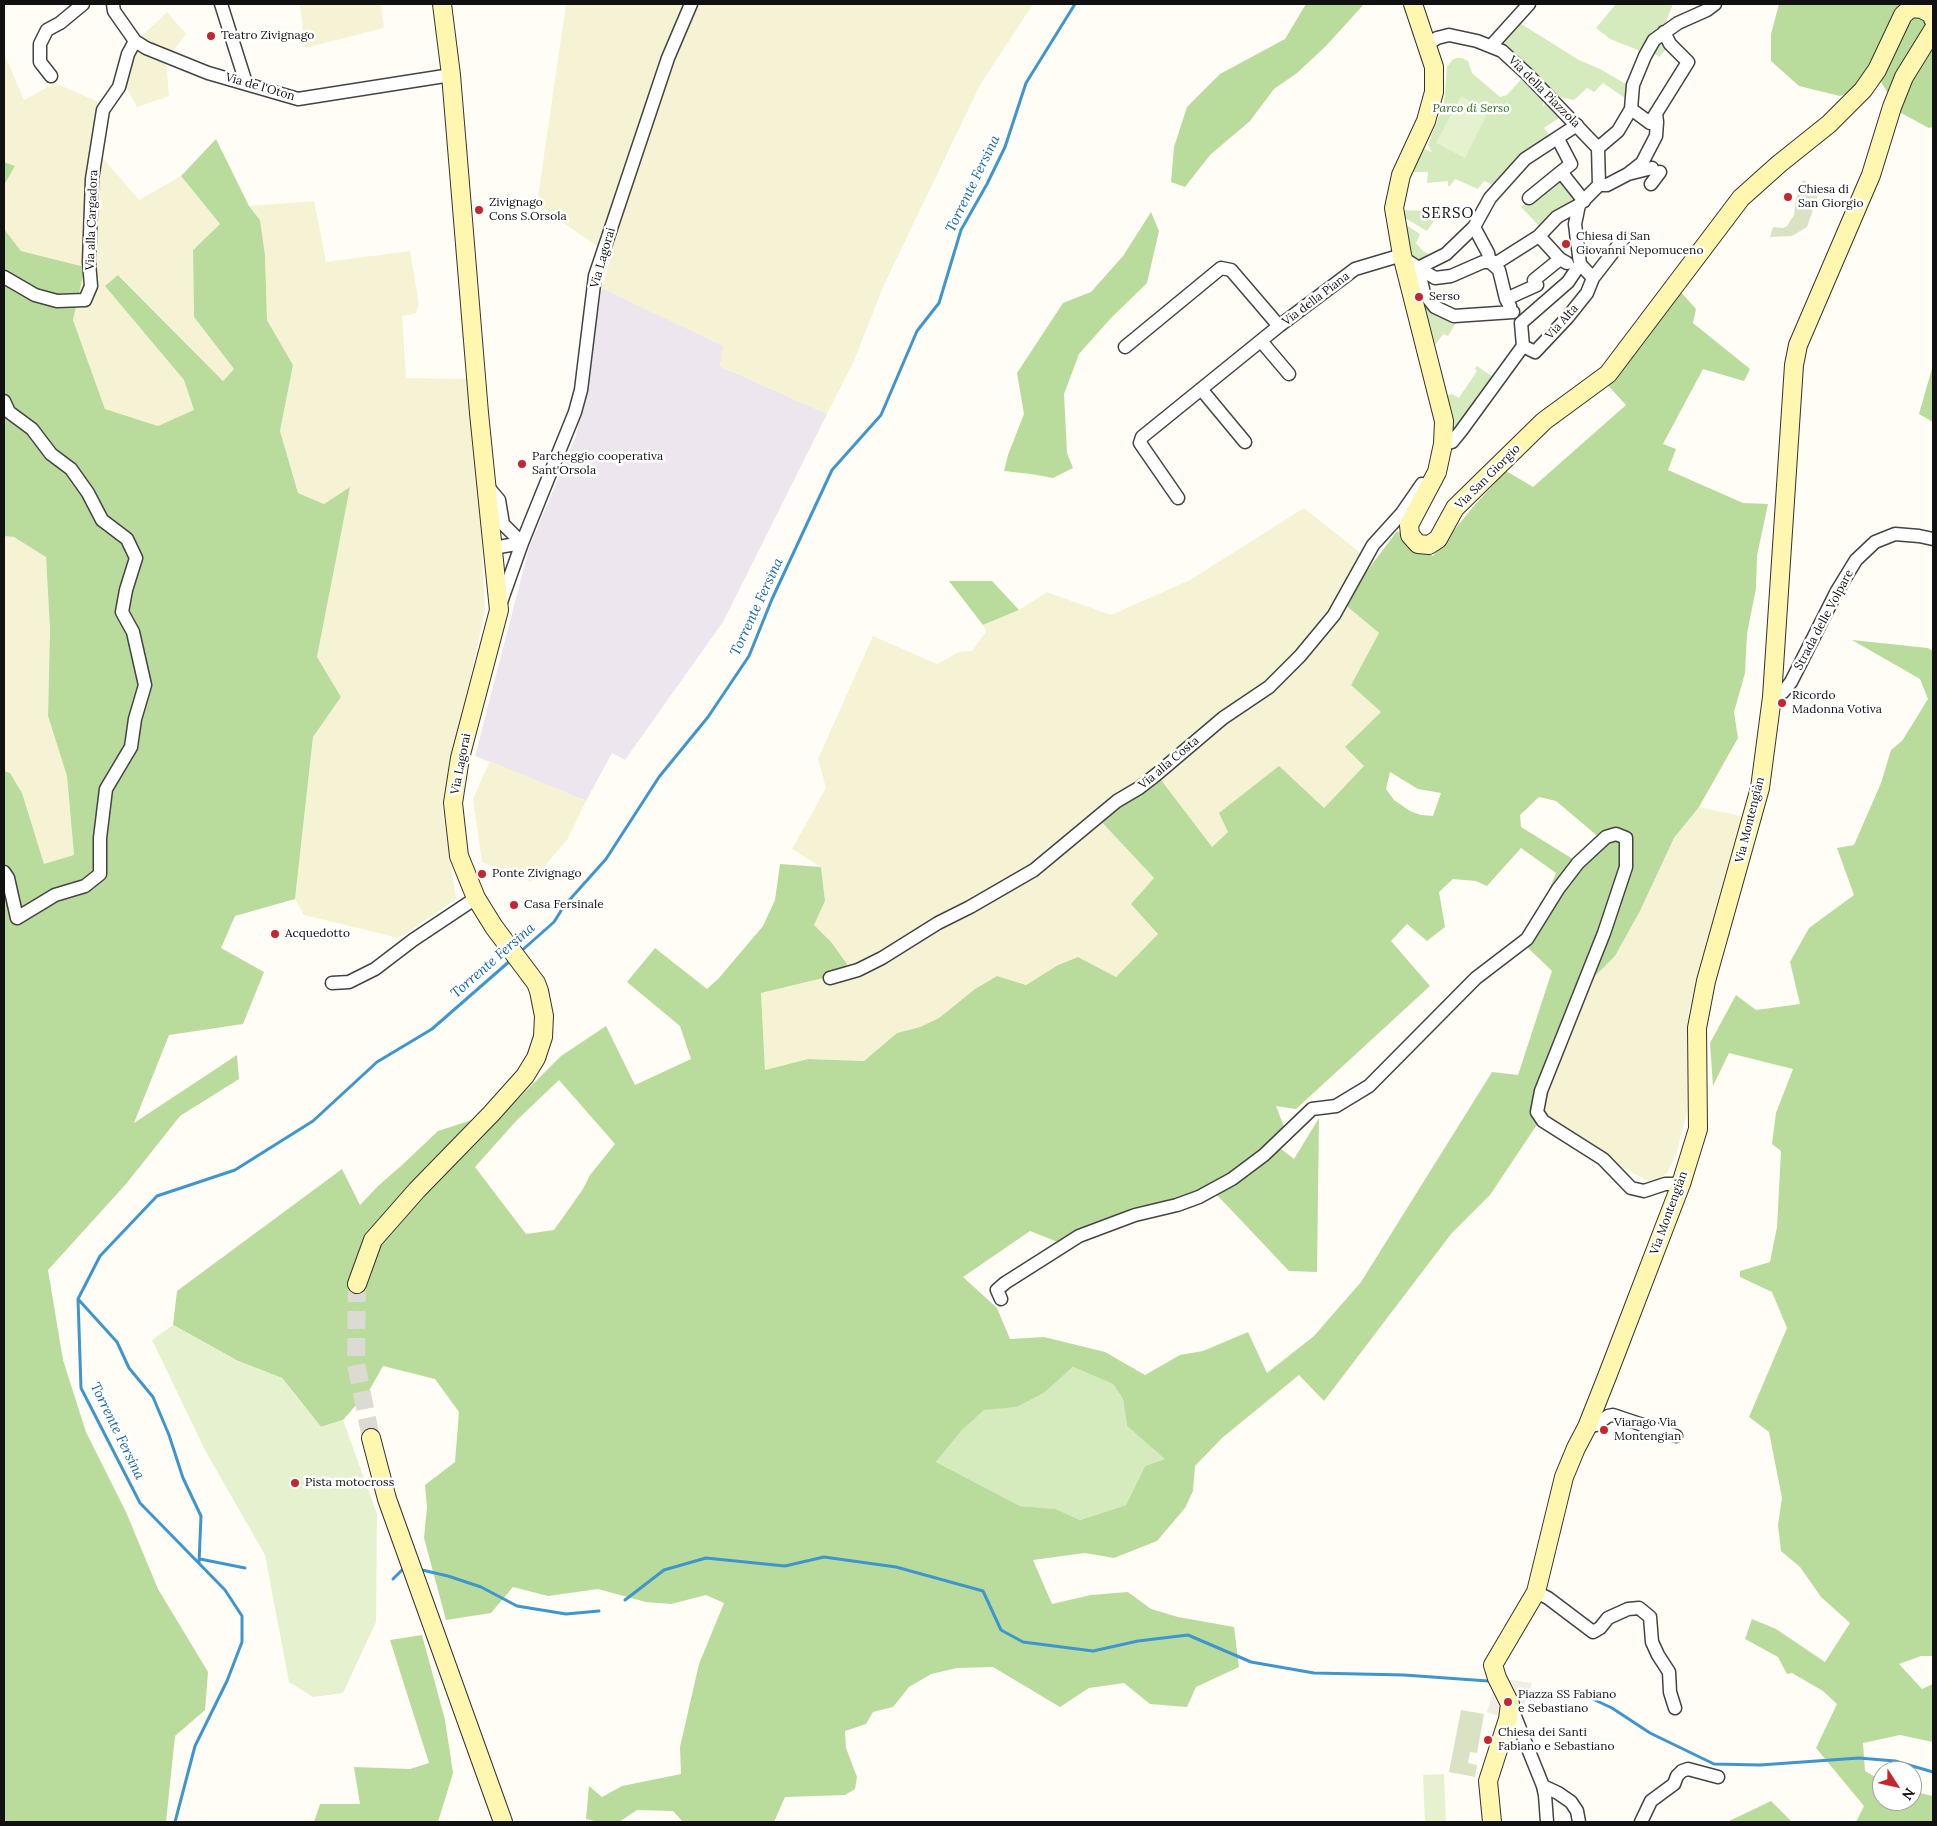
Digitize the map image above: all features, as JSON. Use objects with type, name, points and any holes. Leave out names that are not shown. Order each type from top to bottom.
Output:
[{"type":"street","points":[[51,76],[40,62],[40,44],[47,30],[82,4]]},
{"type":"street","points":[[113,4],[114,11],[135,41]]},
{"type":"street","points":[[221,4],[246,82]]},
{"type":"street","name":"Via Lagorai","points":[[442,4],[451,75],[499,610]]},
{"type":"street","name":"Via Lagorai","points":[[356,1284],[373,1240],[417,1190],[525,1076],[543,1036],[544,1016],[536,984],[494,927],[476,898],[459,856],[453,803],[460,758],[499,610],[522,543],[575,412],[581,390],[595,276],[668,58],[691,4]]},
{"type":"street","name":"Via San Giorgio","points":[[1414,4],[1434,67],[1434,92],[1426,121],[1401,175],[1394,208],[1402,257],[1444,421],[1443,444],[1437,472],[1408,525],[1410,535],[1418,544],[1429,545],[1438,539],[1455,508],[1544,421],[1608,374],[1741,198],[1828,124],[1863,90],[1876,70],[1903,15],[1911,8],[1922,9],[1933,15],[1933,19]]},
{"type":"street","points":[[1491,46],[1529,4]]},
{"type":"street","points":[[1402,257],[1435,278],[1451,276],[1483,262],[1498,262],[1538,236],[1557,217],[1582,203],[1599,186],[1601,146],[1618,131],[1631,109],[1633,85],[1654,40],[1678,23],[1707,10],[1714,4]]},
{"type":"street","name":"Via Montengiàn","points":[[1510,1704],[1493,1665],[1536,1592],[1564,1477],[1587,1427],[1681,1184],[1698,1129],[1697,1028],[1706,981],[1760,788],[1772,697],[1794,365],[1798,346],[1871,175],[1892,107],[1904,77],[1933,30]]},
{"type":"street","points":[[1631,109],[1650,123],[1688,62],[1670,44],[1664,32]]},
{"type":"street","name":"Via della Piazzola","points":[[1428,44],[1437,38],[1449,35],[1478,41],[1502,51],[1601,146]]},
{"type":"street","name":"Via de l'Oton","points":[[135,41],[146,48],[208,73],[246,82],[298,99],[451,75]]},
{"type":"street","name":"Via alla Cargadora","points":[[4,277],[35,295],[56,301],[85,300],[91,286],[89,262],[92,179],[103,110],[119,87],[128,54],[135,41]]},
{"type":"street","points":[[1599,186],[1607,186],[1628,174],[1642,163],[1656,136],[1656,113]]},
{"type":"street","points":[[1418,268],[1446,254],[1474,227],[1490,198],[1525,159],[1539,148],[1558,139],[1577,125]]},
{"type":"street","points":[[1529,198],[1571,164],[1558,139]]},
{"type":"street","points":[[1628,174],[1656,170],[1651,184]]},
{"type":"street","points":[[1561,172],[1582,203]]},
{"type":"street","points":[[1521,324],[1568,282],[1578,266],[1575,224],[1582,203]]},
{"type":"street","points":[[1443,444],[1452,442],[1461,432],[1523,346],[1521,324],[1506,299],[1499,270],[1490,262],[1488,253],[1474,227]]},
{"type":"street","points":[[1538,236],[1560,259],[1578,266],[1593,278]]},
{"type":"street","name":"Via Alta","points":[[1523,346],[1535,352],[1588,293],[1593,278],[1624,238]]},
{"type":"street","name":"Via della Piana","points":[[1178,498],[1140,443],[1142,437],[1279,326],[1355,270],[1402,257]]},
{"type":"street","points":[[1506,299],[1537,285],[1534,280],[1560,259]]},
{"type":"street","points":[[1125,347],[1221,268],[1231,270],[1279,326]]},
{"type":"street","points":[[1418,268],[1424,293],[1435,308],[1454,316],[1513,312]]},
{"type":"street","points":[[1261,341],[1289,374]]},
{"type":"street","points":[[1201,389],[1246,442]]},
{"type":"street","points":[[4,401],[8,412],[32,429],[51,454],[71,468],[88,492],[102,520],[128,539],[136,558],[122,612],[133,632],[145,685],[135,719],[131,747],[106,789],[100,838],[100,874],[85,886],[56,896],[17,918],[8,878],[4,872]]},
{"type":"street","name":"Via alla Costa","points":[[830,978],[858,970],[882,958],[938,923],[1034,870],[1117,801],[1151,778],[1223,718],[1269,687],[1300,656],[1334,615],[1373,545],[1402,513],[1431,471],[1437,472]]},
{"type":"street","name":"Via Lagorai","points":[[488,487],[499,500],[502,524],[522,543]]},
{"type":"street","name":"Strada delle Volpare","points":[[1772,697],[1783,692],[1791,682],[1837,590],[1856,560],[1875,542],[1895,534],[1933,539]]},
{"type":"street","points":[[493,548],[522,543]]},
{"type":"street","points":[[1001,1299],[997,1290],[1005,1283],[1079,1236],[1135,1215],[1177,1205],[1199,1197],[1232,1179],[1264,1155],[1312,1108],[1336,1106],[1369,1086],[1476,978],[1527,940],[1558,889],[1578,863],[1606,837],[1616,834],[1626,838],[1626,867],[1604,933],[1541,1091],[1537,1112],[1543,1121],[1603,1159],[1631,1188],[1644,1191],[1665,1184],[1681,1184]]},
{"type":"street","points":[[332,983],[349,982],[375,969],[413,940],[476,898]]},
{"type":"street","points":[[1587,1427],[1596,1425],[1608,1416],[1613,1415],[1676,1436]]},
{"type":"street","points":[[371,1438],[387,1500],[503,1822]]},
{"type":"street","points":[[1536,1592],[1548,1598],[1593,1632],[1600,1628],[1608,1618],[1628,1609],[1639,1608],[1650,1617],[1652,1642],[1668,1672],[1670,1692],[1675,1708]]},
{"type":"street","points":[[1510,1704],[1546,1795],[1547,1822],[1543,1822]]},
{"type":"street","points":[[1492,1822],[1488,1781],[1508,1719],[1510,1704]]},
{"type":"street","points":[[1642,1822],[1651,1801],[1674,1784],[1677,1776],[1682,1771],[1688,1769],[1718,1777]]},
{"type":"street","points":[[1543,1786],[1572,1802],[1579,1822]]},
{"type":"shaded area","points":[[300,4],[381,4],[384,28],[305,48]]},
{"type":"shaded area","points":[[566,4],[1033,4],[980,85],[883,287],[854,361],[827,414],[720,366],[723,346],[602,288],[611,256],[537,204]]},
{"type":"shaded area","points":[[167,12],[186,34],[166,61],[169,96],[137,107],[125,85],[131,59],[142,36]]},
{"type":"shaded area","points":[[4,53],[24,100],[55,83],[101,103],[92,145],[139,200],[181,176],[220,224],[193,250],[194,317],[234,369],[223,381],[119,275],[106,286],[184,380],[195,410],[158,426],[105,409],[73,320],[85,267],[21,251],[4,229],[4,185],[15,166],[4,162]]},
{"type":"shaded area","points":[[314,201],[326,262],[410,251],[419,304],[416,313],[402,316],[406,378],[468,379],[479,485],[485,611],[442,806],[456,899],[399,938],[304,915],[295,899],[313,737],[341,697],[317,657],[349,488],[324,504],[298,493],[280,431],[293,365],[267,320],[265,255],[260,220],[249,206]]},
{"type":"shaded area","points":[[602,288],[724,346],[720,366],[827,414],[723,622],[625,760],[612,753],[586,801],[475,756],[529,548],[576,436]]},
{"type":"shaded area","points":[[1304,508],[1373,563],[1343,603],[1379,633],[1351,685],[1381,712],[1345,747],[1364,766],[1324,808],[1228,832],[1212,847],[1100,819],[1154,878],[1158,934],[1116,977],[1078,957],[1058,965],[1026,985],[997,976],[975,989],[939,1018],[920,1027],[897,1033],[864,1061],[808,1059],[765,1070],[761,993],[840,974],[831,942],[814,925],[825,901],[821,867],[792,849],[826,788],[818,759],[873,636],[937,664],[959,652],[972,651],[986,632],[983,625],[1019,610],[1047,592],[1111,615],[1190,580]]},
{"type":"shaded area","points":[[4,536],[14,537],[46,556],[50,629],[48,716],[67,776],[74,855],[44,865],[22,793],[10,774],[4,771]]},
{"type":"shaded area","points":[[490,761],[586,801],[567,840],[531,882],[482,862],[473,799]]},
{"type":"shaded area","points":[[1699,807],[1741,816],[1689,1009],[1690,1101],[1676,1155],[1667,1173],[1652,1183],[1538,1123],[1541,1078],[1583,988],[1615,956],[1640,911],[1674,838]]},
{"type":"shaded area","name":"Piazza SS Fabiano e Sebastiano","points":[[1497,1678],[1532,1683],[1521,1714],[1508,1719],[1487,1712]]},
{"type":"green space","points":[[1306,4],[1364,4],[1326,46],[1297,73],[1274,89],[1250,121],[1210,155],[1185,187],[1171,182],[1174,147],[1187,107],[1220,74],[1285,39]]},
{"type":"green space","points":[[1616,4],[1673,4],[1663,29],[1643,52],[1610,39],[1596,28]]},
{"type":"green space","points":[[1779,4],[1933,4],[1933,127],[1929,128],[1899,112],[1880,80],[1840,96],[1799,86],[1771,61],[1771,34]]},
{"type":"green space","points":[[1518,22],[1579,60],[1602,70],[1629,86],[1628,100],[1603,83],[1594,92],[1587,88],[1574,100],[1558,97],[1503,48],[1502,41]]},
{"type":"green space","points":[[1661,38],[1669,46],[1659,57],[1651,51]]},
{"type":"green space","name":"Parco di Serso","points":[[1456,58],[1468,61],[1472,73],[1500,97],[1507,95],[1523,77],[1543,96],[1543,107],[1548,100],[1567,123],[1566,127],[1559,118],[1544,128],[1554,140],[1495,186],[1484,181],[1478,189],[1455,179],[1450,186],[1448,186],[1448,181],[1427,183],[1428,172],[1409,172],[1419,147],[1432,152],[1428,145],[1444,103],[1447,67]]},
{"type":"green space","name":"Parco di Serso","points":[[1461,96],[1489,110],[1465,158],[1436,143]]},
{"type":"green space","points":[[216,139],[249,206],[260,220],[265,255],[267,320],[293,365],[280,431],[298,493],[324,504],[350,487],[317,657],[341,697],[313,737],[295,899],[235,916],[221,948],[264,972],[243,1024],[169,1035],[134,1123],[237,1055],[239,1079],[180,1116],[126,1184],[48,1270],[63,1360],[86,1432],[126,1512],[158,1589],[208,1672],[205,1710],[175,1736],[166,1822],[4,1822],[4,771],[10,773],[22,793],[44,864],[74,855],[67,776],[48,716],[50,629],[46,557],[14,537],[4,536],[4,229],[21,251],[85,267],[73,320],[105,409],[158,426],[194,410],[184,380],[105,286],[118,275],[223,381],[234,369],[194,317],[193,250],[220,224],[181,176]]},
{"type":"green space","points":[[4,162],[15,166],[4,185]]},
{"type":"green space","points":[[1560,175],[1580,197],[1539,226],[1521,207]]},
{"type":"green space","points":[[1803,180],[1820,189],[1807,227],[1792,236],[1770,237],[1773,227],[1783,228],[1787,226],[1794,215],[1796,199]]},
{"type":"green space","points":[[1400,210],[1429,211],[1436,218],[1427,231],[1400,215]]},
{"type":"green space","points":[[1151,212],[1159,231],[1147,283],[1111,318],[1079,354],[1064,394],[1067,453],[1073,468],[1053,478],[1004,471],[1008,455],[1024,414],[1017,373],[1063,303],[1091,292],[1123,256]]},
{"type":"green space","points":[[1399,220],[1420,234],[1416,243],[1423,251],[1430,255],[1417,261],[1405,251]]},
{"type":"green space","points":[[1681,292],[1696,309],[1693,323],[1750,369],[1744,381],[1703,369],[1663,444],[1676,449],[1668,470],[1743,503],[1768,504],[1757,556],[1756,588],[1747,634],[1745,673],[1734,712],[1738,738],[1699,807],[1674,838],[1640,911],[1615,956],[1583,988],[1541,1078],[1538,1123],[1490,1195],[1451,1234],[1324,1401],[1299,1375],[1222,1438],[1195,1466],[1193,1491],[1185,1508],[1157,1541],[1114,1558],[1085,1553],[1033,1560],[1052,1604],[1091,1595],[1128,1592],[1151,1609],[1178,1617],[1234,1627],[1239,1667],[1196,1687],[1187,1707],[1150,1704],[1124,1683],[1089,1688],[1060,1707],[993,1667],[957,1668],[931,1674],[909,1687],[893,1707],[873,1712],[866,1724],[845,1731],[846,1748],[857,1777],[855,1789],[845,1795],[785,1797],[774,1822],[683,1822],[673,1811],[637,1810],[619,1822],[599,1822],[586,1819],[589,1786],[602,1797],[622,1786],[681,1774],[680,1747],[699,1664],[724,1603],[706,1595],[671,1604],[646,1602],[598,1589],[548,1596],[513,1587],[491,1613],[446,1620],[424,1538],[427,1507],[425,1485],[455,1462],[459,1412],[435,1379],[383,1366],[370,1389],[343,1420],[321,1427],[282,1378],[238,1361],[173,1325],[177,1291],[342,1169],[360,1205],[438,1131],[509,1108],[561,1056],[606,1026],[635,1085],[691,1059],[680,1026],[627,982],[655,948],[707,989],[719,978],[763,926],[775,900],[780,864],[821,867],[825,901],[814,925],[831,942],[847,964],[840,974],[761,993],[765,1070],[808,1059],[864,1061],[897,1033],[920,1027],[939,1018],[975,989],[997,976],[1026,985],[1058,965],[1078,957],[1116,977],[1158,934],[1131,904],[1154,878],[1099,819],[1161,780],[1212,847],[1228,832],[1219,813],[1279,766],[1324,808],[1364,766],[1345,747],[1381,712],[1351,685],[1379,633],[1343,603],[1397,531],[1433,556],[1473,507],[1506,471],[1533,487],[1626,405],[1605,382]],"holes":[[[1390,772],[1418,789],[1441,793],[1433,816],[1421,815],[1410,811],[1394,800],[1386,789]],[[1539,797],[1556,801],[1601,839],[1576,861],[1521,827],[1520,815]],[[1521,848],[1556,873],[1526,946],[1552,971],[1518,1075],[1492,1072],[1361,1282],[1314,1336],[1267,1373],[1248,1332],[1203,1351],[1180,1355],[1145,1375],[1105,1352],[1044,1337],[1010,1339],[997,1308],[963,1277],[1030,1231],[1065,1245],[1099,1228],[1131,1208],[1184,1198],[1213,1184],[1244,1164],[1285,1129],[1276,1106],[1296,1109],[1430,986],[1391,941],[1407,924],[1427,941],[1445,927],[1439,892],[1453,879],[1476,881],[1487,886]],[[559,1080],[615,1144],[590,1175],[583,1189],[554,1230],[526,1234],[475,1167],[517,1120]],[[1073,1367],[1113,1384],[1123,1399],[1127,1426],[1165,1459],[1145,1466],[1126,1505],[1080,1520],[1056,1509],[1020,1506],[936,1462],[962,1430],[984,1410],[1017,1407],[1044,1393]]]},
{"type":"green space","points":[[1429,304],[1459,318],[1448,336],[1443,334],[1431,351],[1422,307]]},
{"type":"green space","points":[[1933,365],[1933,422],[1919,414]]},
{"type":"green space","points":[[1477,366],[1496,379],[1451,439],[1444,396],[1452,394],[1459,398],[1477,371],[1475,369]]},
{"type":"green space","points":[[949,581],[992,581],[1019,610],[983,625]]},
{"type":"green space","points":[[1852,640],[1928,648],[1933,651],[1933,1656],[1921,1656],[1899,1664],[1922,1689],[1933,1684],[1933,1742],[1900,1735],[1863,1743],[1865,1771],[1872,1775],[1872,1811],[1922,1811],[1922,1793],[1933,1796],[1933,1822],[1856,1822],[1864,1806],[1816,1748],[1837,1704],[1823,1691],[1792,1673],[1787,1674],[1778,1657],[1745,1639],[1752,1619],[1776,1629],[1825,1662],[1850,1623],[1821,1597],[1800,1567],[1781,1551],[1778,1525],[1782,1498],[1769,1432],[1749,1417],[1787,1328],[1772,1292],[1740,1277],[1740,1271],[1770,1262],[1777,1227],[1781,1151],[1772,1144],[1776,1113],[1793,1069],[1729,1053],[1713,1086],[1710,1043],[1736,995],[1756,1010],[1800,1004],[1790,962],[1809,928],[1854,895],[1837,848],[1854,845],[1881,783],[1891,750],[1902,741],[1928,699],[1920,679]]},
{"type":"green space","points":[[1319,1118],[1317,1272],[1289,1271],[1217,1195],[1280,1148],[1294,1159]]},
{"type":"green space","name":"Pista motocross","points":[[173,1325],[238,1361],[282,1378],[321,1427],[343,1420],[377,1514],[376,1622],[343,1693],[313,1697],[289,1682],[265,1555],[206,1452],[152,1340]]},
{"type":"green space","points":[[1073,1367],[1113,1384],[1123,1399],[1127,1426],[1166,1459],[1145,1466],[1126,1505],[1080,1520],[1056,1509],[1020,1506],[936,1462],[962,1430],[984,1409],[1017,1407],[1044,1393]]},
{"type":"green space","points":[[422,1635],[445,1720],[453,1773],[438,1822],[314,1822],[320,1804],[360,1804],[354,1767],[410,1769],[429,1763],[390,1640]]},
{"type":"green space","points":[[1461,1710],[1484,1714],[1477,1753],[1470,1752],[1468,1763],[1477,1765],[1475,1777],[1449,1772]]},
{"type":"green space","points":[[1444,1774],[1446,1822],[1425,1822],[1423,1775]]},
{"type":"green space","points":[[1771,1801],[1792,1822],[1727,1822]]},
{"type":"waterway","name":"Torrente Fersina","points":[[519,953],[554,922],[564,906],[606,859],[659,777],[708,717],[749,656],[772,599],[832,470],[881,415],[917,331],[939,303],[961,230],[1005,147],[1026,83],[1075,4]]},
{"type":"waterway","name":"Torrente Fersina","points":[[175,1822],[195,1746],[227,1681],[242,1642],[242,1616],[225,1590],[140,1503],[81,1388],[78,1299],[100,1256],[157,1196],[235,1170],[313,1121],[377,1062],[432,1029],[511,960]]},
{"type":"waterway","points":[[78,1299],[117,1342],[129,1368],[153,1397],[169,1435],[183,1478],[201,1516],[199,1563]]},
{"type":"waterway","points":[[625,1600],[664,1570],[706,1558],[785,1566],[824,1557],[896,1567],[983,1591],[1001,1630],[1023,1642],[1093,1651],[1138,1641],[1188,1635],[1251,1662],[1314,1673],[1404,1675],[1488,1681]]},
{"type":"waterway","points":[[200,1559],[245,1568]]},
{"type":"waterway","points":[[393,1579],[402,1570]]},
{"type":"waterway","points":[[422,1570],[481,1587],[517,1606],[566,1614],[599,1611]]},
{"type":"waterway","points":[[1582,1694],[1612,1708],[1650,1733],[1714,1764],[1760,1765],[1859,1758],[1895,1761],[1933,1772]]},
{"type":"tunnel","points":[[357,1284],[356,1364],[371,1438]]},
{"type":"place","name":"Teatro Zivignago","points":[[211,36]]},
{"type":"place","name":"Chiesa di San Giorgio","points":[[1788,197]]},
{"type":"place","name":"Zivignago Cons S.Orsola","points":[[479,210]]},
{"type":"place","name":"Chiesa di San Giovanni Nepomuceno","points":[[1566,244]]},
{"type":"place","name":"Serso","points":[[1419,297]]},
{"type":"place","name":"Parcheggio cooperativa Sant'Orsola","points":[[522,464]]},
{"type":"place","name":"Ricordo Madonna Votiva","points":[[1782,703]]},
{"type":"place","name":"Ponte Zivignago","points":[[482,874]]},
{"type":"place","name":"Casa Fersinale","points":[[514,905]]},
{"type":"place","name":"Acquedotto","points":[[275,934]]},
{"type":"place","name":"Viarago Via Montengian","points":[[1604,1430]]},
{"type":"place","name":"Pista motocross","points":[[295,1483]]},
{"type":"place","name":"Piazza SS Fabiano e Sebastiano","points":[[1508,1702]]},
{"type":"place","name":"Chiesa dei Santi Fabiano e Sebastiano","points":[[1488,1740]]},
{"type":"district","name":"SERSO","points":[[1448,214]]}]
